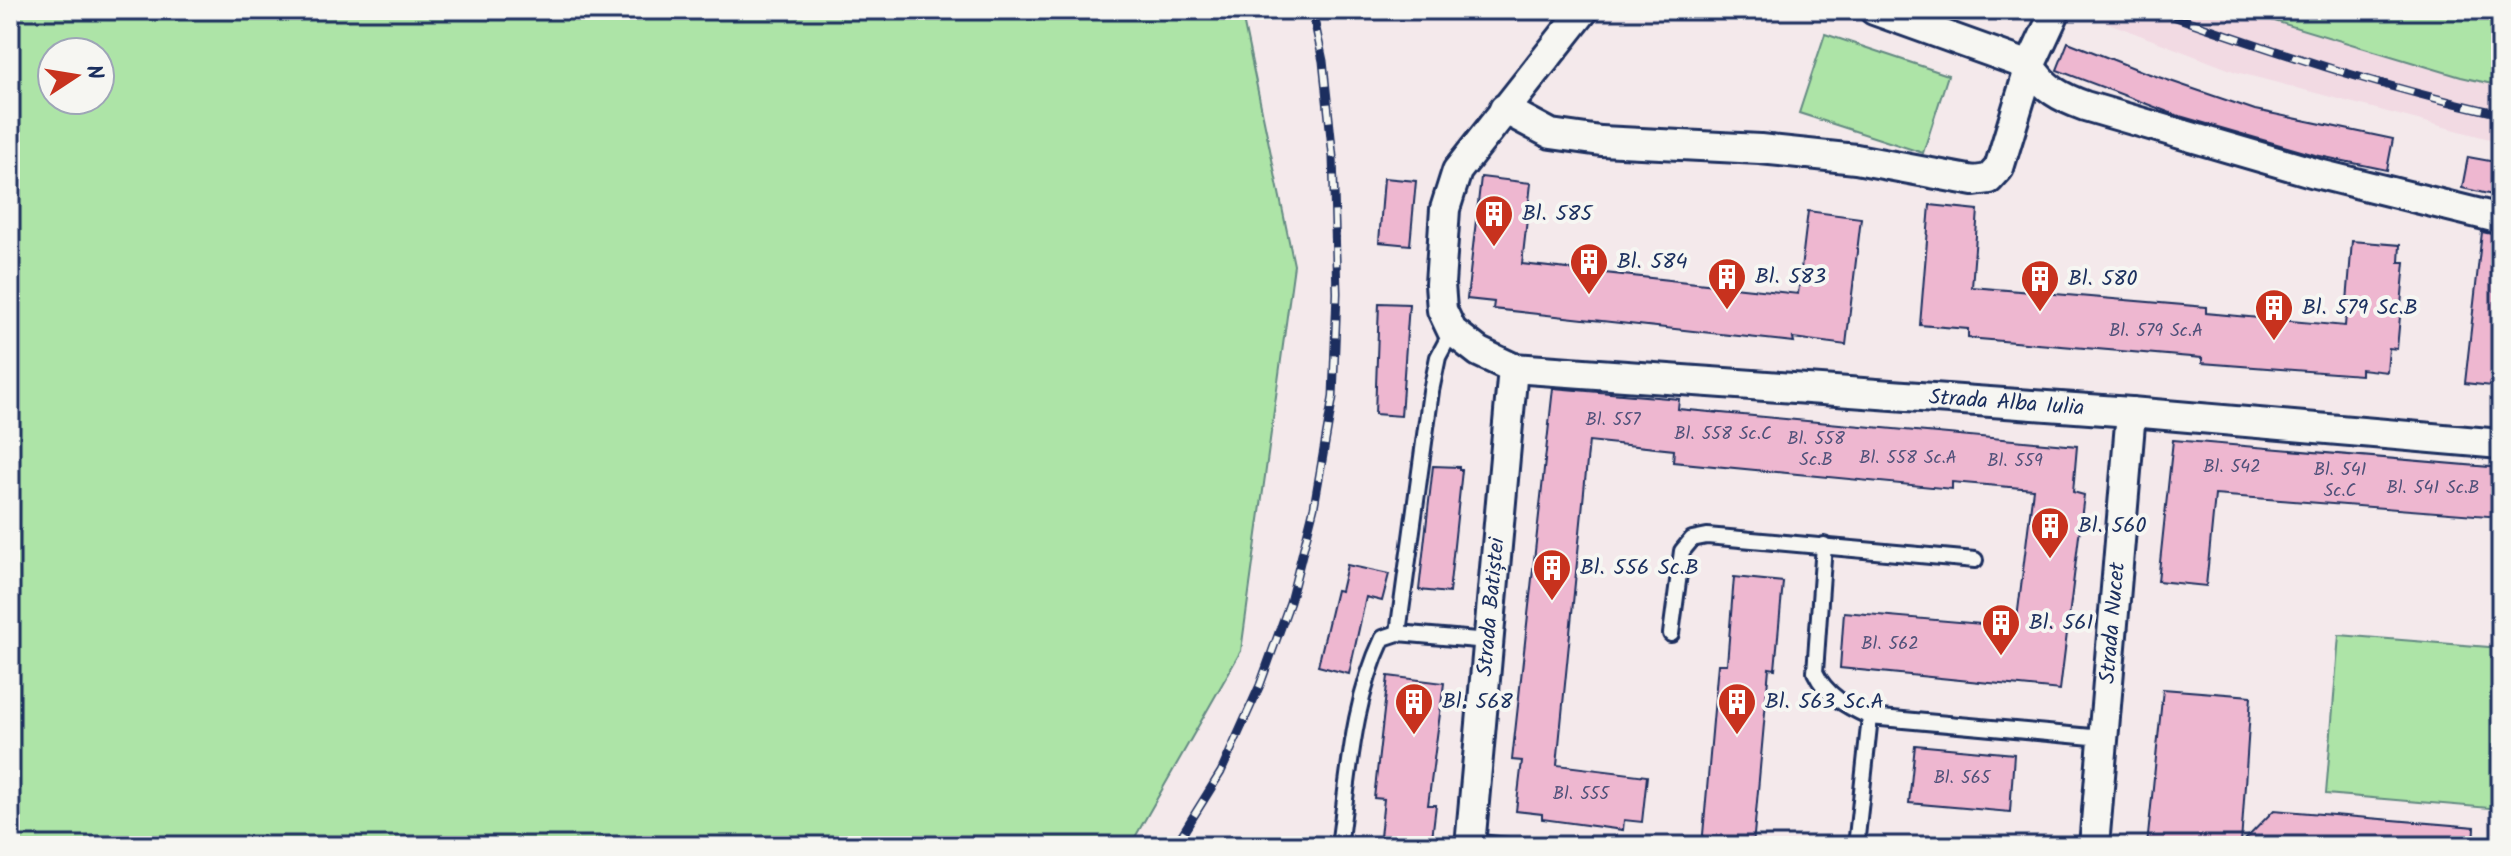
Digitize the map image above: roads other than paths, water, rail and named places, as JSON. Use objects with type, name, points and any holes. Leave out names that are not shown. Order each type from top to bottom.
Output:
[{"type":"street","points":[[1513,368],[1479,352],[1452,331],[1442,310],[1440,284],[1445,209],[1457,171],[1584,10]]},
{"type":"street","points":[[1874,10],[2030,66],[2041,82],[2057,96],[2085,106],[2315,173],[2501,219]]},
{"type":"street","points":[[1504,109],[1551,134],[1601,141],[1760,149],[1856,159],[1974,181],[1989,179],[1999,168],[2030,66],[2056,10]]},
{"type":"street","name":"Strada Alba Iulia","points":[[1513,368],[2131,412],[2501,444]]},
{"type":"street","name":"Strada Batiștei","points":[[1470,844],[1513,368]]},
{"type":"street","name":"Strada Nucet","points":[[2094,846],[2131,412]]},
{"type":"lane","points":[[1398,633],[1431,391],[1438,357],[1452,331]]},
{"type":"lane","points":[[1671,634],[1682,551],[1692,539],[1707,536],[1975,560]]},
{"type":"lane","points":[[1824,545],[1815,672],[1821,686],[1843,704],[1870,717],[2103,738]]},
{"type":"lane","points":[[1339,846],[1358,711],[1370,666],[1383,638],[1398,633],[1488,641]]},
{"type":"lane","points":[[1856,846],[1870,717]]},
{"type":"lane","points":[[1470,844],[1507,846]]},
{"type":"railway","points":[[1175,846],[1221,772],[1260,685],[1290,602],[1314,507],[1333,397],[1337,293],[1333,157],[1323,61],[1312,10]]},
{"type":"railway","points":[[2156,10],[2327,67],[2501,114]]},
{"type":"place","name":"Bl. 585","points":[[1494,248]]},
{"type":"place","name":"Bl. 584","points":[[1589,296]]},
{"type":"place","name":"Bl. 583","points":[[1727,311]]},
{"type":"place","name":"Bl. 580","points":[[2040,313]]},
{"type":"place","name":"Bl. 579 Sc.B","points":[[2274,342]]},
{"type":"place","name":"Bl. 560","points":[[2050,560]]},
{"type":"place","name":"Bl. 556 Sc.B","points":[[1552,602]]},
{"type":"place","name":"Bl. 561","points":[[2001,657]]},
{"type":"place","name":"Bl. 568","points":[[1414,736]]},
{"type":"place","name":"Bl. 563 Sc.A","points":[[1737,736]]}]
